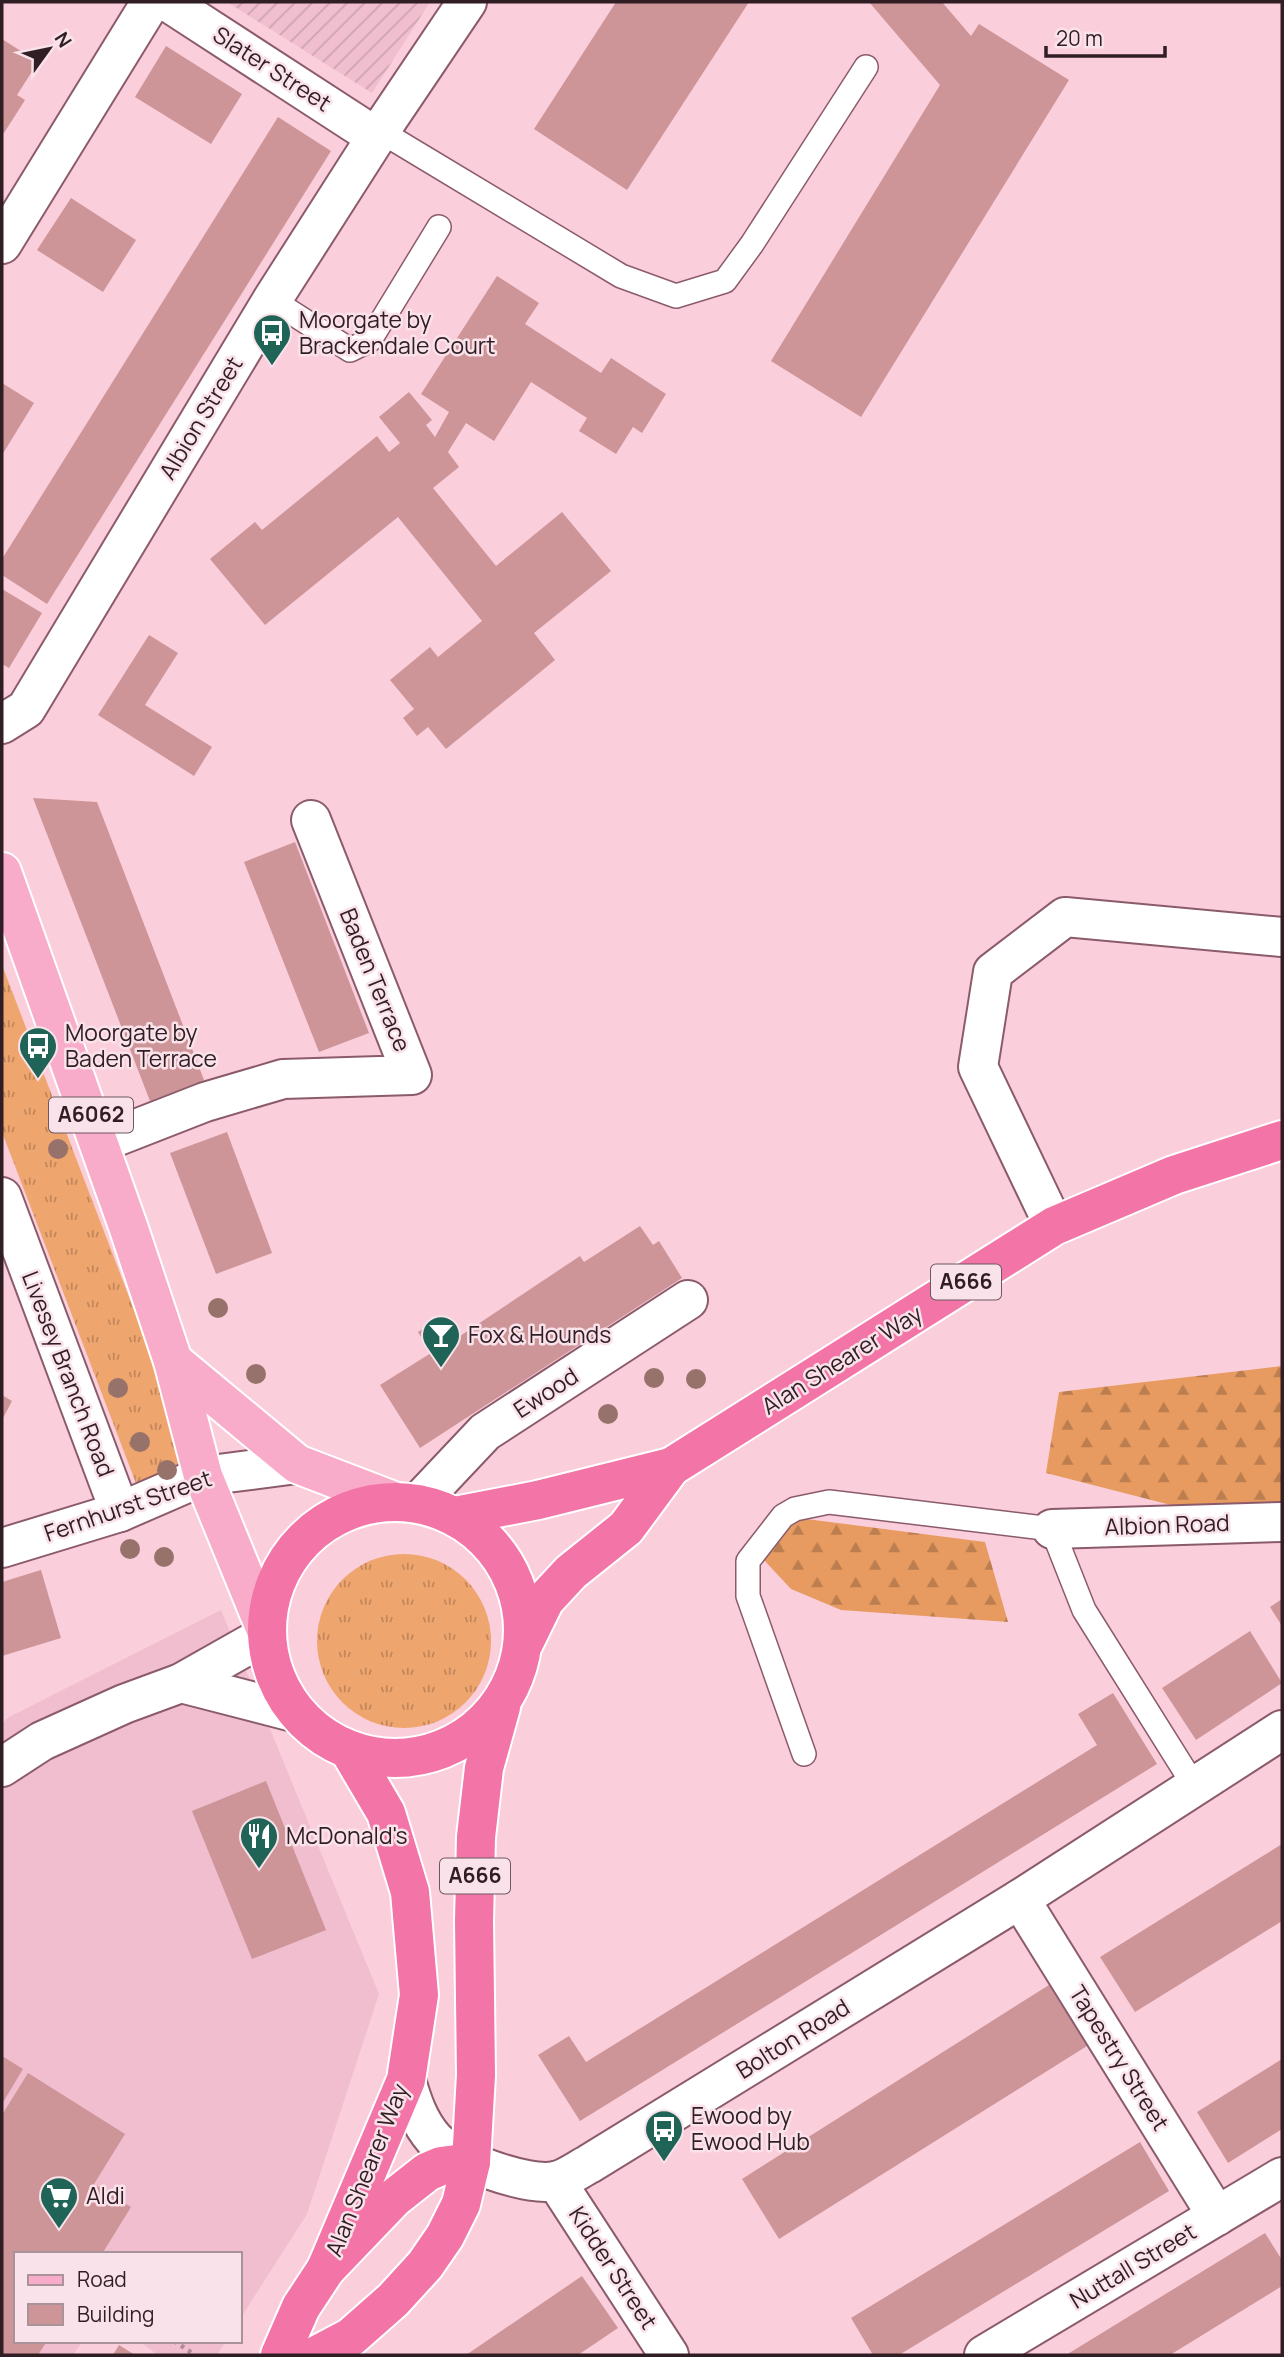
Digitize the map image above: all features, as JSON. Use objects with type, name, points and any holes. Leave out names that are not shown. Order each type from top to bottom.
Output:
[{"type":"highway","name":"Alan Shearer Way","points":[[456,1516],[538,1500],[671,1467],[1054,1226],[1174,1175],[1282,1140]]},
{"type":"highway","name":"Alan Shearer Way","points":[[524,1644],[545,1601],[571,1572],[626,1528],[671,1467]]},
{"type":"highway","name":"A666","points":[[317,2355],[351,2337],[393,2300],[425,2265],[445,2236],[461,2204],[471,2162],[477,2074],[474,1921],[476,1837],[484,1768],[502,1702],[516,1674],[524,1644],[522,1606],[509,1569],[487,1538],[456,1516],[405,1502],[352,1508],[317,1527],[290,1555],[272,1591],[266,1632],[275,1677],[298,1713],[321,1735],[349,1750],[392,1758],[435,1753],[473,1733],[502,1702]]},
{"type":"highway","name":"Alan Shearer Way","points":[[326,2269],[406,2080],[419,1995],[410,1892],[386,1813],[349,1750]]},
{"type":"highway","points":[[326,2269],[412,2182],[441,2166],[471,2162]]},
{"type":"highway","name":"A666","points":[[280,2355],[301,2307],[326,2269]]},
{"type":"main road","name":"A6062","points":[[2,872],[100,1143],[173,1361],[203,1476],[266,1632]]},
{"type":"main road","points":[[173,1361],[297,1464],[405,1502]]},
{"type":"street","points":[[2,244],[151,2]]},
{"type":"street","name":"Slater Street","points":[[168,2],[378,134]]},
{"type":"street","name":"Albion Street","points":[[2,724],[26,709],[272,300],[378,134],[467,2]]},
{"type":"street","name":"Baden Terrace","points":[[100,1143],[205,1102],[283,1079],[412,1074],[311,820]]},
{"type":"street","points":[[1054,1226],[978,1067],[993,972],[1065,917],[1282,937]]},
{"type":"street","name":"Livesey Branch Road","points":[[2,1197],[120,1512]]},
{"type":"street","name":"Ewood","points":[[405,1502],[485,1433],[688,1300]]},
{"type":"street","name":"Fernhurst Street","points":[[2,1548],[120,1512],[203,1476],[297,1464]]},
{"type":"street","name":"Albion Road","points":[[1052,1529],[1282,1522]]},
{"type":"street","points":[[2,1767],[43,1741],[124,1704],[181,1683],[266,1632]]},
{"type":"street","points":[[181,1683],[298,1713]]},
{"type":"street","name":"Bolton Road","points":[[556,2181],[601,2157],[1020,1899],[1282,1730]]},
{"type":"street","name":"Tapestry Street","points":[[1020,1899],[1217,2216]]},
{"type":"street","points":[[406,2080],[412,2101],[424,2125],[448,2151],[471,2162],[534,2182],[556,2181]]},
{"type":"street","name":"Nuttall Street","points":[[1005,2350],[1282,2177]]},
{"type":"street","name":"Kidder Street","points":[[556,2181],[669,2355]]},
{"type":"lane","points":[[378,134],[621,276],[676,296],[725,281],[866,67]]},
{"type":"lane","points":[[272,300],[350,350],[370,340],[439,228]]},
{"type":"lane","points":[[804,1754],[748,1596],[748,1561],[783,1516],[795,1509],[830,1502],[1052,1529],[1084,1610],[1195,1787]]},
{"type":"path","points":[[177,2343],[195,2355]]},
{"type":"shaded area","points":[[227,2],[430,2],[372,93]]},
{"type":"shaded area","points":[[221,1610],[379,1994],[307,2214],[242,2316],[242,2252],[14,2252],[14,2343],[82,2343],[73,2355],[2,2355],[2,1723],[9,1717]]},
{"type":"shaded area","points":[[142,2343],[225,2343],[217,2355],[158,2355]]},
{"type":"green space","points":[[2,965],[195,1469],[139,1491],[2,1132]]},
{"type":"green space","points":[[1282,1366],[1282,1514],[1241,1523],[1046,1473],[1059,1392]]},
{"type":"green space","points":[[791,1517],[985,1542],[1008,1622],[841,1610],[791,1589],[763,1559]]},
{"type":"green space","points":[[404,1554],[437,1560],[466,1579],[485,1608],[491,1641],[485,1674],[466,1703],[437,1722],[404,1728],[371,1722],[342,1703],[323,1674],[317,1641],[323,1608],[342,1579],[371,1560]]},
{"type":"building","points":[[616,2],[749,2],[627,190],[534,129]]},
{"type":"building","points":[[869,2],[942,2],[971,36],[979,24],[1069,80],[861,417],[771,361],[940,85]]},
{"type":"building","points":[[2,39],[38,62],[17,95],[25,100],[4,133],[2,131]]},
{"type":"building","points":[[166,46],[242,94],[211,144],[135,97]]},
{"type":"building","points":[[278,117],[331,151],[47,604],[2,575],[2,559]]},
{"type":"building","points":[[71,198],[136,240],[103,292],[37,250]]},
{"type":"building","points":[[497,276],[539,303],[525,324],[601,373],[611,358],[666,394],[642,433],[633,427],[616,454],[579,431],[587,418],[531,382],[494,441],[466,423],[448,452],[459,467],[433,488],[496,566],[562,512],[611,571],[534,633],[555,660],[446,749],[428,727],[417,736],[403,718],[414,709],[390,680],[430,647],[438,657],[482,621],[398,517],[265,625],[210,559],[255,522],[262,530],[377,436],[389,452],[400,443],[379,417],[409,392],[432,420],[426,425],[435,437],[449,412],[421,394]]},
{"type":"building","points":[[2,383],[34,403],[2,455]]},
{"type":"building","points":[[2,589],[42,613],[9,668],[2,664]]},
{"type":"building","points":[[149,635],[178,653],[145,705],[212,747],[194,776],[98,715]]},
{"type":"building","points":[[33,798],[97,802],[204,1080],[150,1101]]},
{"type":"building","points":[[295,842],[369,1033],[319,1052],[244,862]]},
{"type":"building","points":[[227,1132],[272,1253],[216,1274],[170,1153]]},
{"type":"building","points":[[640,1226],[653,1245],[659,1241],[682,1278],[420,1448],[380,1385],[431,1353],[418,1332],[443,1316],[457,1338],[580,1256],[584,1262]]},
{"type":"building","points":[[2,1395],[12,1401],[2,1420]]},
{"type":"building","points":[[41,1570],[61,1638],[2,1656],[2,1582]]},
{"type":"building","points":[[1282,1599],[1282,1626],[1270,1607]]},
{"type":"building","points":[[1250,1631],[1282,1683],[1196,1740],[1162,1688]]},
{"type":"building","points":[[1113,1693],[1157,1764],[580,2121],[538,2055],[569,2036],[586,2062],[1097,1745],[1078,1714]]},
{"type":"building","name":"McDonald's","points":[[266,1781],[326,1930],[252,1959],[192,1811]]},
{"type":"building","points":[[1282,1844],[1282,1921],[1135,2012],[1100,1957]]},
{"type":"building","points":[[1049,1985],[1087,2046],[779,2239],[742,2179]]},
{"type":"building","points":[[2,2056],[23,2069],[2,2104]]},
{"type":"building","points":[[1282,2059],[1282,2129],[1228,2163],[1197,2112]]},
{"type":"building","name":"Aldi","points":[[28,2073],[125,2134],[94,2184],[131,2207],[103,2252],[14,2252],[14,2343],[46,2343],[38,2355],[2,2355],[2,2115]]},
{"type":"building","points":[[1140,2142],[1169,2191],[899,2355],[873,2355],[851,2318]]},
{"type":"building","points":[[1265,2233],[1282,2260],[1282,2286],[1170,2355],[1066,2355]]},
{"type":"building","points":[[582,2276],[618,2328],[578,2355],[466,2355]]},
{"type":"building","points":[[119,2345],[135,2355],[113,2355]]},
{"type":"place","name":"Moorgate by Brackendale Court","points":[[272,367]]},
{"type":"place","name":"Moorgate by Baden Terrace","points":[[38,1080]]},
{"type":"place","name":"Fox & Hounds","points":[[441,1369]]},
{"type":"place","name":"McDonald's","points":[[259,1870]]},
{"type":"place","name":"Ewood by Ewood Hub","points":[[664,2163]]},
{"type":"place","name":"Aldi","points":[[59,2230]]}]
